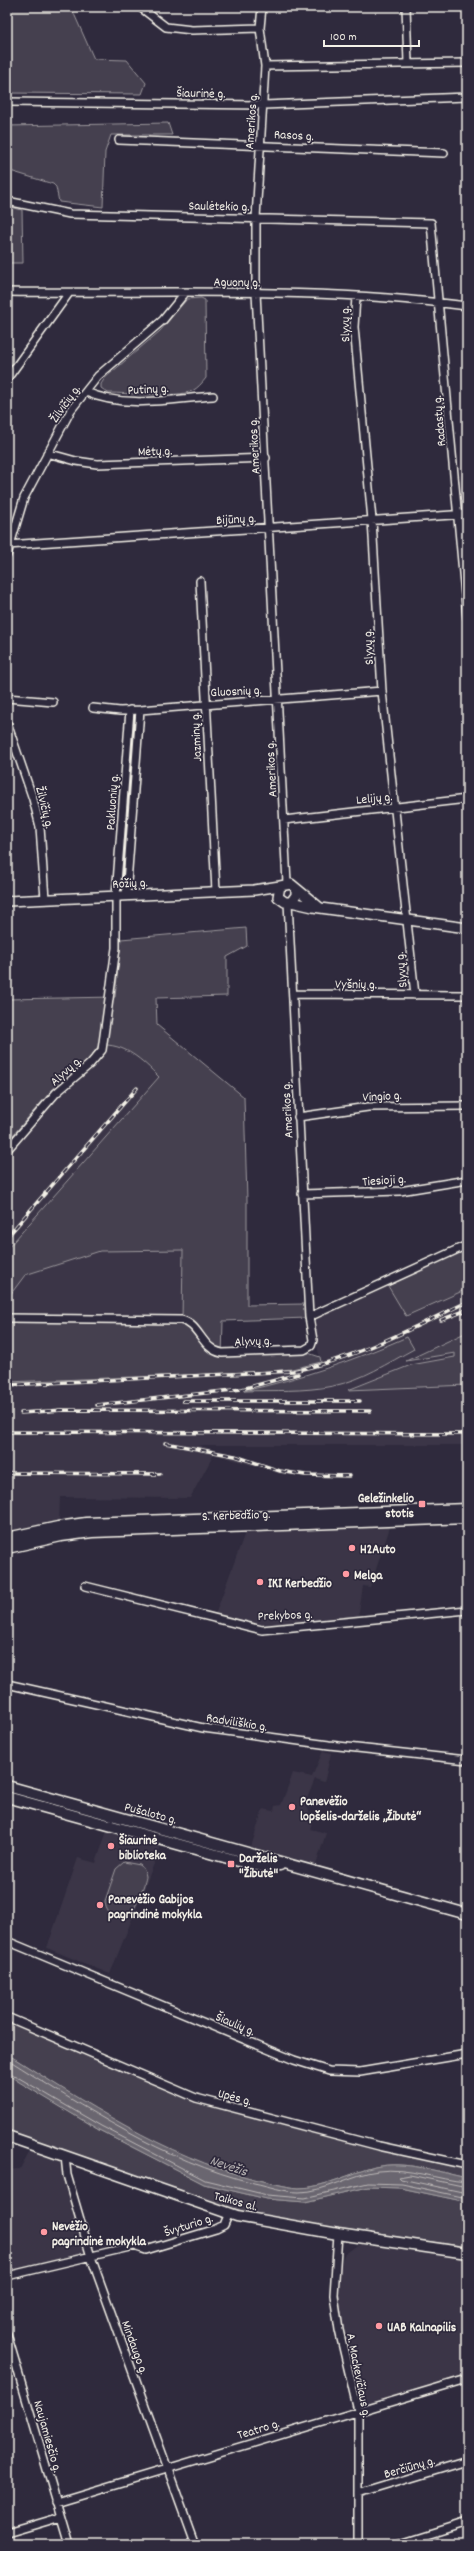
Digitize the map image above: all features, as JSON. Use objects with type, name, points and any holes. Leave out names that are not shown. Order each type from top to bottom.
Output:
[{"type":"main road","name":"S. Kerbedžio g.","points":[[7,1538],[58,1527],[86,1524],[217,1523],[314,1519],[467,1509]]},
{"type":"main road","name":"S. Kerbedžio g.","points":[[314,1519],[467,1518]]},
{"type":"main road","name":"S. Kerbedžio g.","points":[[7,1548],[85,1533],[217,1523]]},
{"type":"main road","name":"Pušaloto g.","points":[[7,1786],[467,1914]]},
{"type":"main road","name":"Pušaloto g.","points":[[7,1797],[246,1863],[261,1866],[288,1864]]},
{"type":"main road","name":"Taikos al.","points":[[7,2136],[229,2213],[338,2234],[467,2253]]},
{"type":"street","points":[[140,7],[166,28],[206,30],[260,28]]},
{"type":"street","name":"Amerikos g.","points":[[262,7],[260,28],[266,66],[256,218],[256,294],[266,458],[284,820],[284,885]]},
{"type":"street","points":[[406,7],[408,63]]},
{"type":"street","points":[[266,66],[467,63]]},
{"type":"street","name":"Šiaurinė g.","points":[[7,102],[264,105],[467,97]]},
{"type":"street","name":"Rasos g.","points":[[119,140],[260,144],[444,153]]},
{"type":"street","name":"Saulėtekio g.","points":[[7,201],[70,214],[431,223]]},
{"type":"street","name":"Radastų g.","points":[[431,223],[465,582],[467,618]]},
{"type":"street","name":"Aguonų g.","points":[[7,292],[256,294],[356,297],[439,302],[467,306]]},
{"type":"street","points":[[7,379],[10,371],[69,293]]},
{"type":"street","name":"Žilvičių g.","points":[[7,555],[8,545],[24,498],[71,410],[98,376],[163,320],[185,293]]},
{"type":"street","name":"Slyvų g.","points":[[356,297],[354,327],[372,520],[382,691],[393,807],[415,995]]},
{"type":"street","name":"Putinų g.","points":[[86,392],[101,399],[129,402],[213,396]]},
{"type":"street","name":"Mėtų g.","points":[[47,453],[76,461],[97,464],[266,458]]},
{"type":"street","name":"Bijūnų g.","points":[[8,545],[269,529],[467,514]]},
{"type":"street","name":"Jazminų g.","points":[[200,581],[205,704],[216,891]]},
{"type":"street","name":"Gluosnių g.","points":[[92,708],[140,710],[382,691]]},
{"type":"street","points":[[7,698],[53,702]]},
{"type":"street","name":"Pakluonių g.","points":[[111,996],[116,948],[116,896],[130,710]]},
{"type":"street","name":"Pakluonių g.","points":[[126,896],[140,710]]},
{"type":"street","name":"Žilvičių g.","points":[[7,723],[33,799],[40,826],[45,899]]},
{"type":"street","name":"Lelijų g.","points":[[284,820],[467,799]]},
{"type":"street","points":[[296,889],[296,895],[286,901],[278,891],[284,885],[296,889],[319,907]]},
{"type":"street","name":"Rožių g.","points":[[7,901],[254,890],[284,885]]},
{"type":"street","name":"Rožių g.","points":[[254,890],[305,906],[467,928]]},
{"type":"street","name":"Amerikos g.","points":[[286,901],[293,994],[309,1317]]},
{"type":"street","name":"Vyšnių g.","points":[[293,994],[467,995]]},
{"type":"street","name":"Alyvų g.","points":[[7,1150],[56,1093],[90,1064],[102,1050],[111,996]]},
{"type":"street","name":"Vingio g.","points":[[298,1117],[368,1107],[467,1106]]},
{"type":"street","name":"Tiesioji g.","points":[[302,1194],[400,1191],[467,1180]]},
{"type":"street","points":[[309,1317],[467,1245]]},
{"type":"street","name":"Alyvų g.","points":[[7,1318],[182,1320],[192,1325],[210,1348],[222,1353],[304,1350],[311,1346],[313,1340],[309,1317]]},
{"type":"street","name":"Prekybos g.","points":[[85,1586],[262,1630],[467,1610]]},
{"type":"street","name":"Radviliškio g.","points":[[7,1684],[203,1728],[329,1745],[467,1760]]},
{"type":"street","name":"Šiaulių g.","points":[[7,1940],[294,2060],[329,2071],[360,2072],[467,2054]]},
{"type":"street","name":"Upės g.","points":[[7,2017],[196,2098],[378,2146],[467,2165]]},
{"type":"street","name":"Mindaugo g.","points":[[65,2156],[67,2175],[91,2257],[195,2544]]},
{"type":"street","name":"Švyturio g.","points":[[7,2276],[134,2246],[146,2250],[224,2225],[229,2213]]},
{"type":"street","name":"A. Mackevičiaus g.","points":[[338,2234],[334,2295],[341,2338],[358,2411],[358,2544]]},
{"type":"street","name":"Naujamiesčio g.","points":[[7,2334],[69,2544]]},
{"type":"street","name":"Teatro g.","points":[[56,2502],[467,2379]]},
{"type":"street","name":"Berčiūnų g.","points":[[358,2494],[467,2461]]},
{"type":"street","points":[[7,2533],[61,2517]]},
{"type":"street","points":[[397,2544],[467,2522]]},
{"type":"shaded area","points":[[7,7],[71,7],[94,59],[127,60],[146,83],[142,94],[7,93]]},
{"type":"shaded area","points":[[168,123],[172,135],[111,135],[105,152],[103,207],[59,202],[56,187],[53,184],[7,170],[7,126]]},
{"type":"shaded area","points":[[7,206],[22,210],[23,263],[7,263]]},
{"type":"shaded area","points":[[201,298],[205,300],[206,378],[198,387],[185,393],[164,395],[108,393],[101,388],[101,384],[105,378],[160,331],[187,299]]},
{"type":"shaded area","points":[[246,928],[247,946],[227,957],[227,996],[156,998],[157,1025],[244,1097],[247,1200],[247,1305],[305,1304],[307,1318],[223,1321],[222,1356],[305,1352],[320,1357],[321,1362],[292,1369],[259,1372],[7,1382],[7,1322],[182,1323],[183,1250],[100,1251],[25,1275],[7,1299],[7,1249],[159,1077],[139,1059],[125,1050],[108,1045],[99,1045],[86,1064],[52,1090],[7,1142],[7,999],[115,997],[121,939]]},
{"type":"shaded area","points":[[111,1044],[140,1057],[159,1077],[7,1249],[7,1142],[52,1090],[86,1064],[99,1045]]},
{"type":"shaded area","points":[[467,1248],[467,1289],[406,1316],[388,1286]]},
{"type":"shaded area","points":[[183,1249],[182,1323],[7,1322],[7,1299],[25,1275],[100,1251]]},
{"type":"shaded area","points":[[388,1286],[406,1316],[467,1289],[467,1332],[408,1360],[455,1353],[455,1357],[411,1365],[349,1389],[467,1385],[467,1445],[198,1445],[280,1469],[306,1472],[306,1477],[281,1474],[214,1454],[190,1498],[60,1497],[59,1523],[7,1534],[7,1382],[259,1372],[292,1369],[321,1362],[315,1338],[313,1323],[315,1319]],"holes":[[[407,1338],[414,1349],[363,1376],[333,1386],[315,1389],[247,1391],[358,1357]]]},
{"type":"shaded area","points":[[467,1332],[467,1385],[348,1390],[411,1365],[455,1357],[455,1353],[406,1361]]},
{"type":"shaded area","points":[[407,1337],[414,1349],[354,1380],[322,1388],[244,1391],[285,1381],[327,1368]]},
{"type":"shaded area","points":[[391,1524],[370,1587],[363,1586],[358,1619],[253,1626],[215,1615],[246,1530]]},
{"type":"shaded area","name":"Panevėžio lopšelis-darželis „Žibutė“","points":[[323,1751],[331,1753],[324,1782],[315,1779],[306,1801],[310,1815],[314,1816],[310,1829],[326,1833],[316,1865],[251,1847],[263,1809],[274,1811],[275,1806],[281,1805],[293,1773],[312,1777]]},
{"type":"shaded area","name":"Panevėžio Gabijos pagrindinė mokykla","points":[[107,1831],[161,1846],[110,1974],[47,1948],[78,1858],[96,1863]]},
{"type":"shaded area","points":[[124,1862],[140,1865],[146,1876],[142,1891],[134,1909],[129,1916],[121,1919],[113,1916],[107,1910],[105,1901],[116,1869]]},
{"type":"shaded area","points":[[7,2017],[196,2098],[467,2167],[467,2178],[410,2166],[386,2165],[375,2167],[318,2186],[299,2188],[282,2186],[221,2169],[188,2157],[126,2127],[7,2054]]},
{"type":"shaded area","points":[[7,2074],[99,2130],[204,2184],[267,2199],[305,2202],[368,2187],[401,2188],[467,2202],[467,2247],[274,2219],[216,2204],[7,2132]]},
{"type":"shaded area","name":"Nevėžio pagrindinė mokykla","points":[[30,2150],[62,2162],[87,2254],[7,2272],[7,2170],[20,2169]]},
{"type":"shaded area","points":[[366,2243],[467,2257],[467,2376],[360,2407],[342,2330],[336,2292],[337,2276],[344,2255],[356,2246]]},
{"type":"water","points":[[7,2054],[126,2126],[188,2157],[221,2169],[282,2186],[299,2188],[318,2186],[375,2167],[386,2165],[410,2166],[467,2178],[467,2202],[401,2188],[368,2187],[305,2202],[267,2199],[204,2184],[99,2130],[19,2082],[7,2074]]},
{"type":"railway","points":[[7,1237],[137,1088]]},
{"type":"railway","points":[[7,1385],[293,1371],[316,1366],[360,1351],[403,1333],[467,1302]]},
{"type":"railway","points":[[441,1320],[467,1310]]},
{"type":"railway","points":[[97,1405],[242,1389],[298,1374]]},
{"type":"railway","points":[[183,1401],[360,1401]]},
{"type":"railway","points":[[58,1410],[370,1411]]},
{"type":"railway","points":[[21,1413],[63,1410]]},
{"type":"railway","points":[[7,1432],[467,1434]]},
{"type":"railway","points":[[165,1443],[235,1456],[280,1471],[305,1475],[350,1476]]},
{"type":"railway","points":[[7,1473],[160,1474]]},
{"type":"place","name":"Geležinkelio stotis","points":[[422,1504]]},
{"type":"place","name":"H2Auto","points":[[352,1548]]},
{"type":"place","name":"Melga","points":[[346,1574]]},
{"type":"place","name":"IKI Kerbedžio","points":[[260,1582]]},
{"type":"place","name":"Panevėžio lopšelis-darželis „Žibutė“","points":[[292,1807]]},
{"type":"place","name":"Šiaurinė biblioteka","points":[[111,1846]]},
{"type":"place","name":"Darželis \"Žibutė\"","points":[[231,1864]]},
{"type":"place","name":"Panevėžio Gabijos pagrindinė mokykla","points":[[100,1905]]},
{"type":"place","name":"Nevėžio pagrindinė mokykla","points":[[44,2232]]},
{"type":"place","name":"UAB Kalnapilis","points":[[379,2326]]},
{"type":"water label","name":"Nevėžis","points":[[229,2165]]}]
